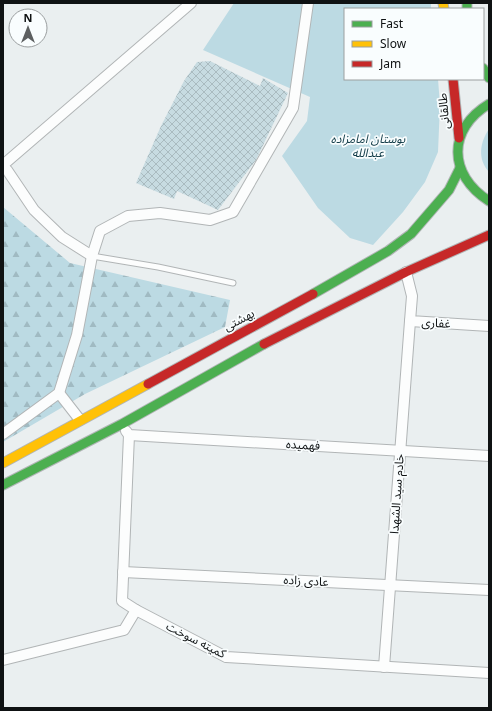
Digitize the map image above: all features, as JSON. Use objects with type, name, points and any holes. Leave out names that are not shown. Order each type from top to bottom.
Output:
[{"type":"main road","name":"طالقانی","points":[[453,80],[460,168]]},
{"type":"main road","points":[[459,141],[465,126],[474,114],[489,104]]},
{"type":"main road","points":[[460,168],[467,182],[478,194],[489,201]]},
{"type":"main road","name":"بهشتی","points":[[3,462],[358,269],[388,251],[411,234],[449,190],[460,168]]},
{"type":"main road","points":[[3,486],[122,424],[266,342],[406,272],[488,236]]},
{"type":"street","points":[[3,165],[191,3]]},
{"type":"street","points":[[3,434],[59,393],[77,335],[92,256],[100,231],[128,216],[160,213],[210,220],[233,212],[293,108],[308,3]]},
{"type":"street","points":[[3,169],[7,170],[34,210],[62,237],[92,256]]},
{"type":"street","name":"غفاری","points":[[406,272],[412,296],[410,321],[489,326]]},
{"type":"street","name":"خادم سید الشهدا","points":[[384,667],[410,321]]},
{"type":"street","points":[[59,393],[80,420]]},
{"type":"street","points":[[122,424],[129,435]]},
{"type":"street","name":"فهمیده","points":[[129,435],[489,456]]},
{"type":"street","name":"کمیته سوخت","points":[[129,435],[122,601],[136,610],[226,657],[489,673]]},
{"type":"street","name":"عادی زاده","points":[[123,572],[489,590]]},
{"type":"street","points":[[3,660],[124,630],[136,610]]},
{"type":"lane","points":[[92,256],[158,267],[233,283]]},
{"type":"green space","name":"بوستان امامزاده عبدالله","points":[[234,3],[431,3],[431,8],[344,8],[344,80],[438,80],[440,105],[438,152],[425,182],[403,212],[373,245],[350,238],[318,208],[282,156],[307,121],[310,97],[203,50]]},
{"type":"green space","points":[[489,129],[489,172],[483,162],[481,150]]},
{"type":"green space","points":[[3,207],[70,263],[230,300],[225,327],[85,394],[3,442]]},
{"type":"building","points":[[210,61],[260,86],[263,78],[288,93],[256,160],[218,210],[177,191],[174,199],[136,183],[161,126],[184,81],[197,62]]},
{"type":"traffic: fast","points":[[467,3],[467,8]]},
{"type":"traffic: fast","points":[[484,70],[489,78]]},
{"type":"traffic: fast","points":[[489,104],[475,114],[466,126],[460,139],[458,152],[460,165],[466,178],[476,190],[489,201]]},
{"type":"traffic: fast","points":[[313,294],[388,251],[411,234],[449,190],[460,168]]},
{"type":"traffic: fast","points":[[3,485],[122,424],[264,344]]},
{"type":"traffic: slow","points":[[443,3],[444,8]]},
{"type":"traffic: slow","points":[[3,463],[148,384]]},
{"type":"traffic: jam","points":[[453,80],[459,138]]},
{"type":"traffic: jam","points":[[264,344],[406,272],[489,235]]},
{"type":"traffic: jam","points":[[148,384],[313,294]]}]
